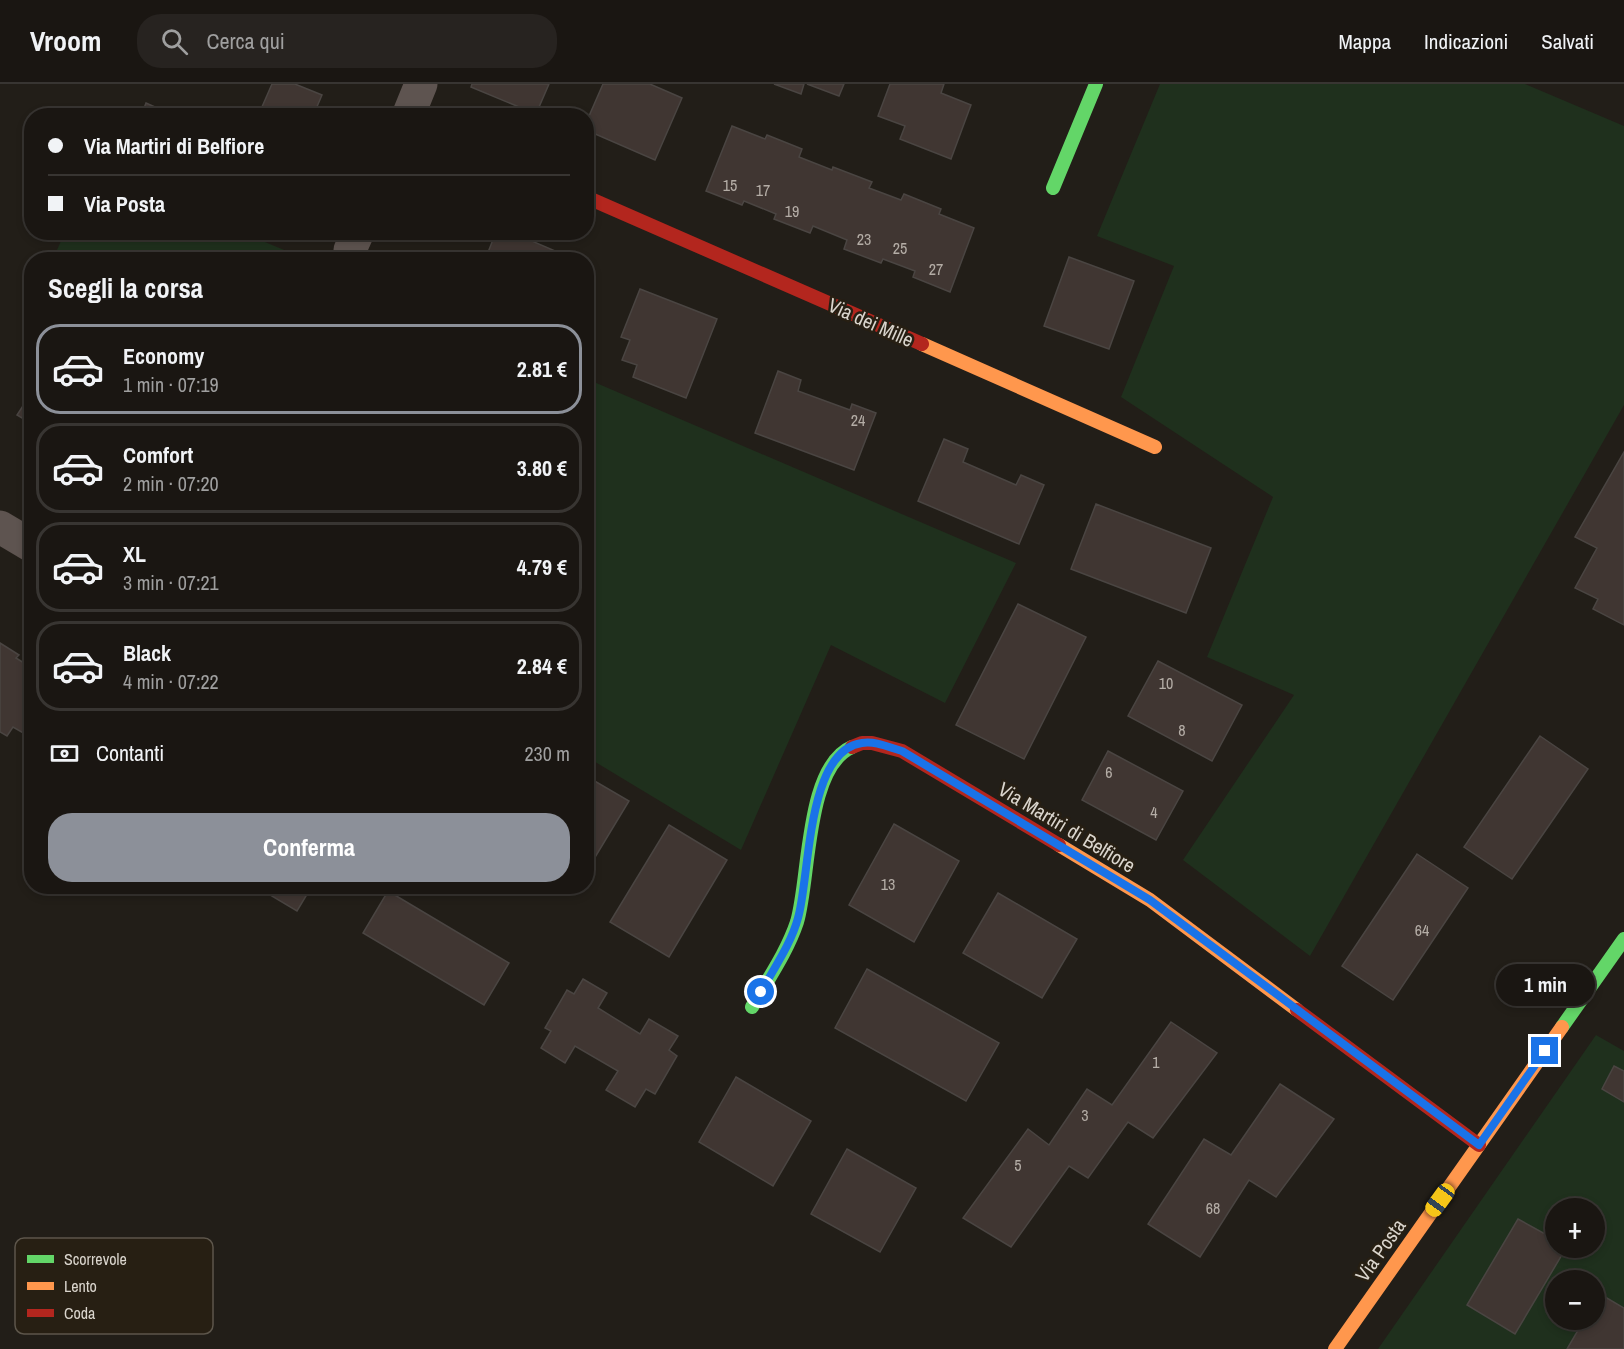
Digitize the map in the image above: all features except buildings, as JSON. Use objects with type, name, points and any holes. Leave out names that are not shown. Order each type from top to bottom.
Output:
[{"type":"street","points":[[411,108],[421,84]]},
{"type":"street","points":[[1053,188],[1096,84]]},
{"type":"street","name":"Via dei Mille","points":[[594,201],[1155,447]]},
{"type":"street","points":[[0,527],[24,541]]},
{"type":"street","name":"Via Martiri di Belfiore","points":[[752,1007],[788,944],[798,919],[804,893],[811,829],[816,805],[826,777],[834,762],[847,748],[860,743],[877,743],[902,751],[1150,900],[1479,1145]]},
{"type":"street","name":"Via Posta","points":[[1335,1349],[1624,939]]},
{"type":"green space","points":[[1160,84],[1525,84],[1624,126],[1624,405],[1310,956],[1183,860],[1294,695],[1207,657],[1273,497],[1121,397],[1174,266],[1097,236]]},
{"type":"green space","points":[[61,240],[260,240],[289,252],[56,252]]},
{"type":"green space","points":[[594,382],[1016,563],[945,703],[831,645],[741,850],[594,761]]},
{"type":"green space","points":[[1596,1035],[1624,1051],[1624,1349],[1378,1349]]},
{"type":"traffic: fast","points":[[1053,188],[1096,84]]},
{"type":"traffic: fast","points":[[752,1007],[783,955],[797,922],[817,800],[825,777],[837,758],[852,747]]},
{"type":"traffic: fast","points":[[1562,1027],[1624,939]]},
{"type":"traffic: slow","points":[[922,344],[1155,447]]},
{"type":"traffic: slow","points":[[1059,845],[1150,900],[1297,1010]]},
{"type":"traffic: slow","points":[[1335,1349],[1562,1027]]},
{"type":"traffic: jam","points":[[594,200],[922,344]]},
{"type":"traffic: jam","points":[[852,747],[862,743],[872,743],[902,751],[1059,845]]},
{"type":"traffic: jam","points":[[1297,1010],[1479,1145]]},
{"type":"route","points":[[761,992],[788,944],[798,919],[804,893],[811,829],[816,805],[826,777],[834,762],[847,748],[860,743],[877,743],[902,751],[1150,900],[1479,1145],[1545,1051]]}]
